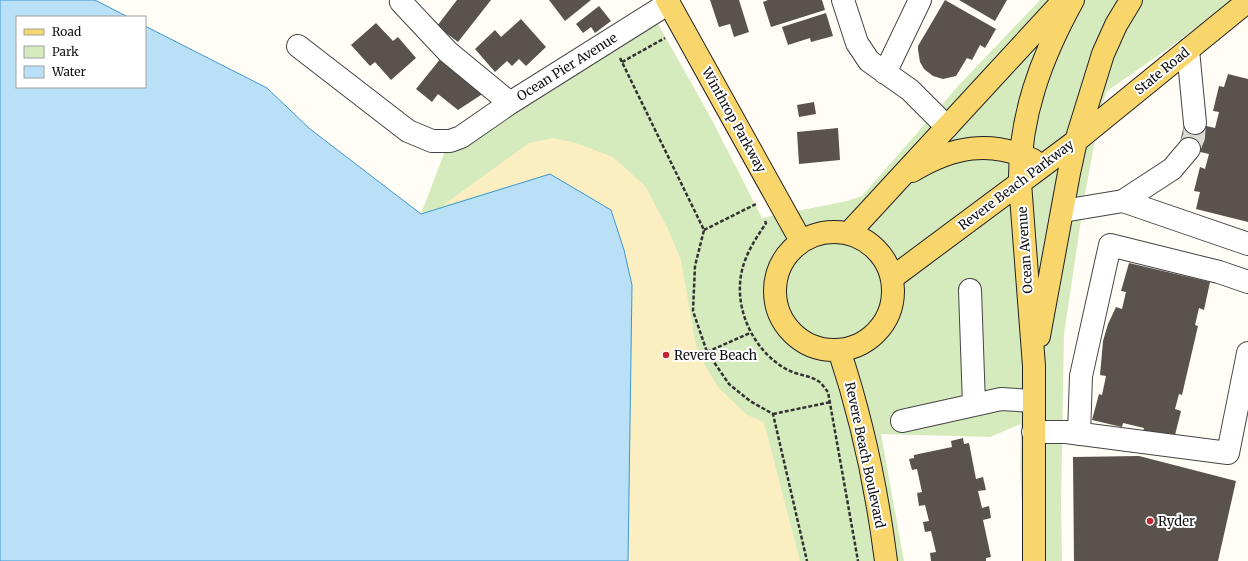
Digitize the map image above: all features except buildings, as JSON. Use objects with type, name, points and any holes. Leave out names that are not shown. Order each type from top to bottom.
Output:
[{"type":"main road","points":[[849,234],[1064,0]]},
{"type":"main road","name":"Ocean Avenue","points":[[1034,561],[1034,366],[1020,183],[1020,154],[1024,123],[1033,88],[1050,46],[1072,0]]},
{"type":"main road","name":"Revere Beach Parkway","points":[[892,278],[1076,141],[1103,54],[1116,25],[1131,0]]},
{"type":"main road","name":"State Road","points":[[1076,141],[1248,1]]},
{"type":"main road","name":"Winthrop Parkway","points":[[668,2],[801,241]]},
{"type":"main road","name":"Ocean Avenue","points":[[1034,366],[1076,141]]},
{"type":"main road","points":[[898,180],[935,159],[966,149],[989,147],[1020,154],[1044,165],[1058,178],[1064,203]]},
{"type":"main road","points":[[838,232],[849,234],[864,240],[874,247],[887,264],[892,278],[893,295],[891,307],[882,326],[865,342],[853,347],[839,350],[826,350],[810,346],[799,340],[788,330],[779,316],[775,302],[774,287],[776,273],[788,252],[801,241],[821,233],[838,232]]},
{"type":"main road","name":"Revere Beach Boulevard","points":[[839,350],[855,397],[880,516],[886,561]]},
{"type":"street","points":[[843,0],[860,48],[869,61],[910,90],[947,127]]},
{"type":"street","points":[[885,73],[920,0]]},
{"type":"street","name":"Ocean Pier Avenue","points":[[402,1],[448,52],[510,103],[611,41],[668,2]]},
{"type":"street","points":[[298,46],[414,135],[426,139],[444,142],[461,137],[510,103]]},
{"type":"street","points":[[1188,50],[1195,123]]},
{"type":"street","points":[[1123,201],[1172,169],[1189,149]]},
{"type":"street","points":[[1064,203],[1123,201],[1248,244]]},
{"type":"street","points":[[1078,434],[1081,376],[1110,245],[1219,272],[1248,282]]},
{"type":"street","points":[[970,290],[974,405]]},
{"type":"street","points":[[1033,432],[1078,434],[1228,453],[1248,352]]},
{"type":"street","points":[[902,421],[1001,399],[1034,401]]},
{"type":"path","points":[[622,62],[667,36]]},
{"type":"path","points":[[611,41],[704,230],[695,266],[693,311],[707,352],[729,384],[750,401],[773,414],[830,402]]},
{"type":"path","points":[[704,230],[756,203],[759,210]]},
{"type":"path","points":[[762,216],[766,223],[745,259],[740,282],[741,307],[750,333],[761,349],[786,369],[819,381],[828,392],[858,561]]},
{"type":"path","points":[[707,352],[750,333]]},
{"type":"path","points":[[773,414],[807,561]]},
{"type":"green space","points":[[1040,0],[1234,0],[1107,91],[1101,108],[1085,194],[1064,334],[1061,503],[1062,561],[1025,561],[1020,467],[1021,424],[990,437],[881,434],[904,561],[628,561],[632,285],[421,214],[445,151],[623,46],[657,22],[711,118],[762,218],[847,201],[862,196],[959,85]]},
{"type":"sand","name":"Revere Beach","points":[[553,138],[576,143],[613,157],[645,186],[668,229],[681,260],[696,346],[705,365],[718,387],[747,415],[764,422],[800,561],[628,561],[632,285],[576,190],[550,174],[442,206],[529,143]]},
{"type":"water","points":[[0,0],[95,0],[126,16],[16,16],[16,88],[146,88],[146,27],[267,88],[310,129],[421,214],[550,174],[611,210],[624,250],[632,285],[628,561],[0,561]]},
{"type":"tunnel","points":[[1189,149],[1194,137],[1195,123]]},
{"type":"place","name":"Revere Beach","points":[[666,355]]},
{"type":"place","name":"Ryder","points":[[1150,521]]}]
